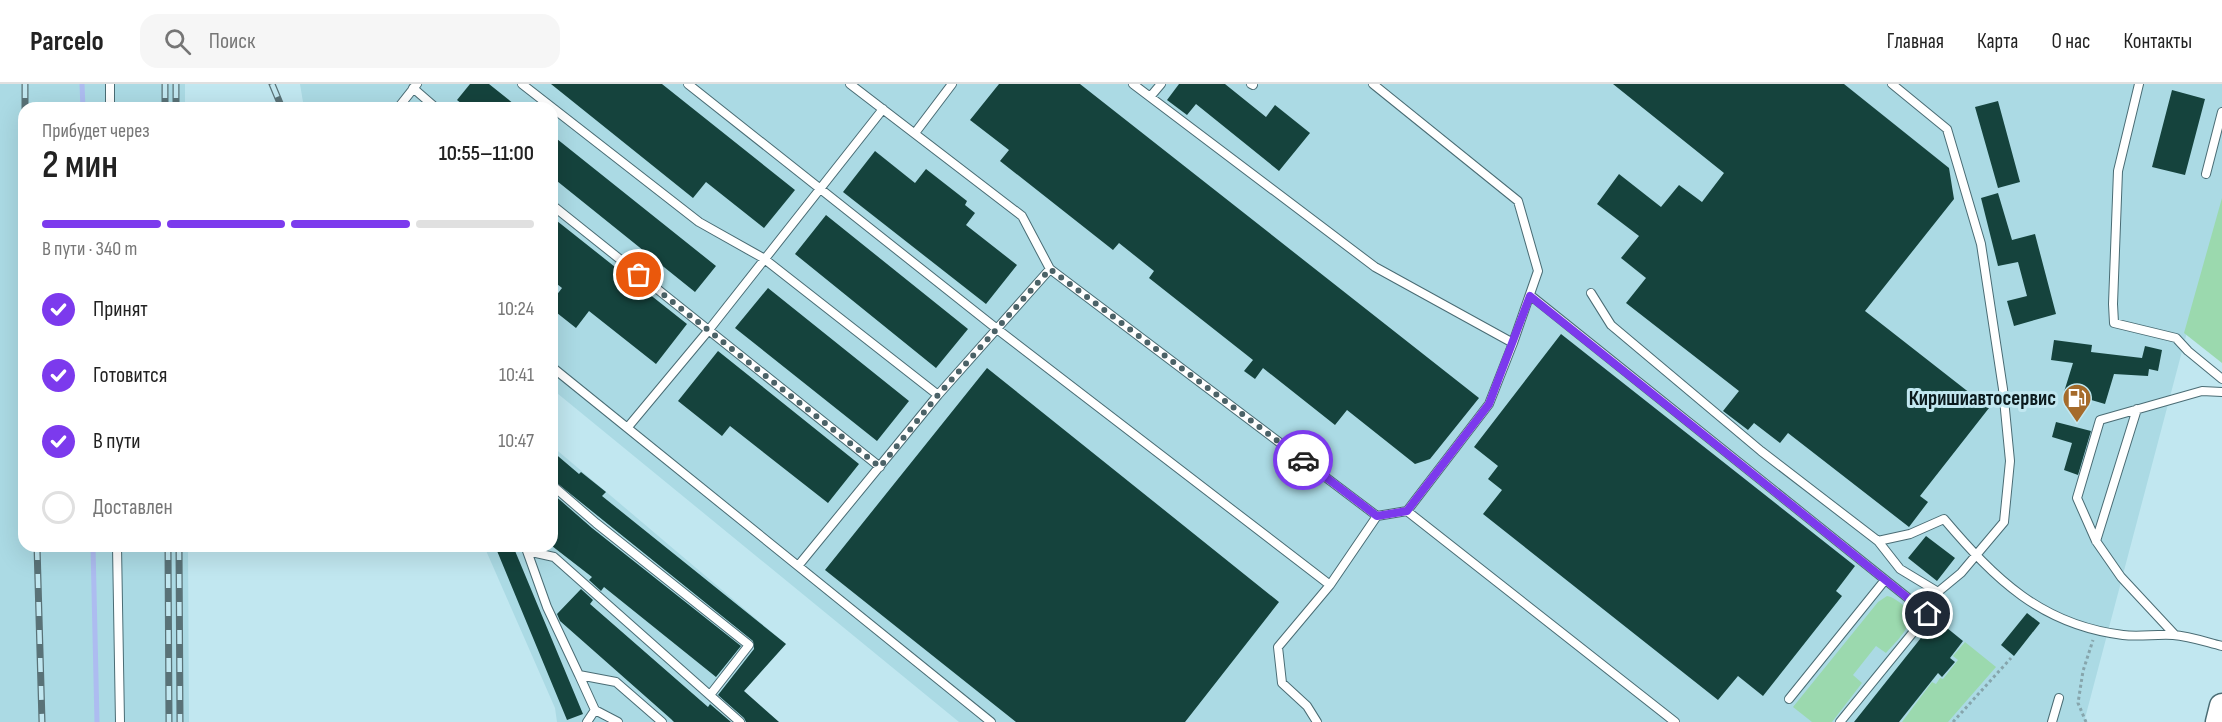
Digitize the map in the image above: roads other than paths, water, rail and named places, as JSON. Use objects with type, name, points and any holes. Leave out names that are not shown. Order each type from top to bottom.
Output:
[{"type":"main road","points":[[2218,722],[2222,706]]},
{"type":"lane","points":[[110,84],[110,102]]},
{"type":"lane","points":[[522,84],[545,102]]},
{"type":"lane","points":[[688,84],[997,329],[1330,585]]},
{"type":"lane","points":[[850,84],[1022,216],[1050,269],[1377,516]]},
{"type":"lane","points":[[915,133],[952,84]]},
{"type":"lane","points":[[1133,84],[1375,267],[1513,343]]},
{"type":"lane","points":[[1150,97],[1161,84]]},
{"type":"lane","points":[[1317,722],[1307,706],[1282,683],[1278,647],[1330,585],[1377,516],[1407,511],[1489,404],[1538,271],[1518,201],[1373,84]]},
{"type":"lane","points":[[1591,293],[1611,325],[1761,451],[1878,541],[1900,568],[1938,592],[1961,573],[2004,522],[2010,461],[2003,388],[1981,244],[1947,129],[1892,84]]},
{"type":"lane","points":[[2139,84],[2118,171],[2114,323],[2176,338],[2222,379]]},
{"type":"lane","points":[[403,102],[415,86],[430,102]]},
{"type":"lane","points":[[628,427],[708,331],[763,258],[883,109]]},
{"type":"lane","points":[[558,112],[699,222],[763,258],[938,395]]},
{"type":"lane","points":[[2206,174],[2222,112]]},
{"type":"lane","points":[[558,210],[880,467]]},
{"type":"lane","points":[[798,567],[938,395],[1050,269]]},
{"type":"lane","points":[[1530,296],[1928,614],[1840,722]]},
{"type":"lane","points":[[558,372],[991,722]]},
{"type":"lane","points":[[2175,635],[2121,577],[2096,541],[2078,498],[2100,420],[2202,391],[2222,392]]},
{"type":"lane","points":[[2096,541],[2137,409]]},
{"type":"lane","points":[[558,490],[749,645],[710,695]]},
{"type":"lane","points":[[1407,511],[1675,722]]},
{"type":"lane","points":[[1878,541],[1910,534],[1944,519],[1976,556],[2015,591],[2040,609],[2077,626],[2124,635],[2175,635],[2222,646]]},
{"type":"lane","points":[[117,552],[120,722]]},
{"type":"lane","points":[[527,552],[547,607],[595,710],[618,722]]},
{"type":"lane","points":[[536,552],[554,557],[740,722]]},
{"type":"lane","points":[[1789,699],[1885,580]]},
{"type":"lane","points":[[579,675],[616,682],[662,722]]},
{"type":"lane","points":[[2052,722],[2059,698]]},
{"type":"lane","points":[[587,722],[595,710]]},
{"type":"waterway","points":[[82,84],[83,102]]},
{"type":"waterway","points":[[93,552],[97,722]]},
{"type":"railway","points":[[25,84],[25,102]]},
{"type":"railway","points":[[165,84],[165,102]]},
{"type":"railway","points":[[176,84],[176,102]]},
{"type":"railway","points":[[272,84],[280,102]]},
{"type":"railway","points":[[37,552],[42,722]]},
{"type":"railway","points":[[168,552],[169,722]]},
{"type":"railway","points":[[179,552],[180,722]]},
{"type":"place","name":"Киришиавтосервис","points":[[2077,424]]}]
